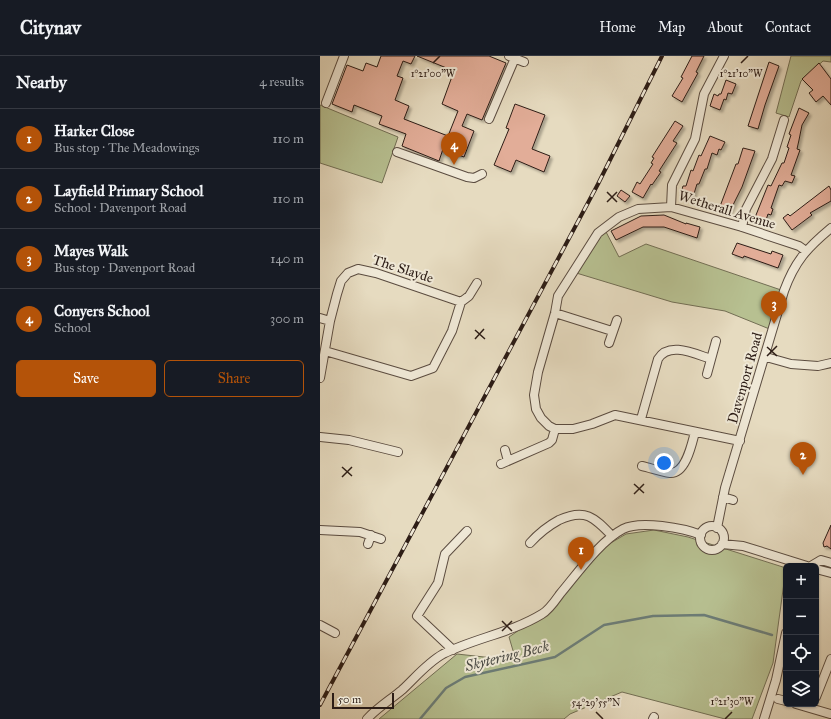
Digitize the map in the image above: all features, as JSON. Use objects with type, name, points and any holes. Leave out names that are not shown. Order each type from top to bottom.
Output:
[{"type":"street","points":[[326,103],[344,56]]},
{"type":"street","points":[[671,206],[672,185],[696,139],[704,94],[724,56]]},
{"type":"street","points":[[489,119],[512,57],[524,62]]},
{"type":"street","points":[[716,71],[724,76]]},
{"type":"street","points":[[742,227],[746,209],[772,160],[784,120]]},
{"type":"street","points":[[396,152],[467,177],[474,178],[482,174]]},
{"type":"street","name":"Wetherall Avenue","points":[[555,429],[541,418],[536,409],[534,395],[538,372],[555,313],[558,296],[590,244],[604,228],[618,217],[638,208],[671,206],[799,246],[806,251]]},
{"type":"street","name":"Davenport Road","points":[[717,528],[723,497],[766,357],[774,324],[792,269],[806,251],[831,228]]},
{"type":"street","name":"The Slayde","points":[[320,378],[330,321],[341,281],[348,273],[358,269],[376,273],[461,302]]},
{"type":"street","points":[[325,351],[411,376],[423,373],[432,368],[452,331],[461,302],[469,296],[477,283]]},
{"type":"street","points":[[555,313],[612,331]]},
{"type":"street","points":[[320,318],[330,321]]},
{"type":"street","points":[[609,343],[617,320]]},
{"type":"street","points":[[707,374],[716,341]]},
{"type":"street","points":[[641,420],[658,359],[662,353],[668,350],[677,350],[711,359]]},
{"type":"street","points":[[766,357],[791,364],[818,366],[831,362]]},
{"type":"street","points":[[505,450],[505,462],[549,443],[552,440],[555,429],[573,429],[592,424],[616,414],[740,441]]},
{"type":"street","points":[[642,466],[671,473],[676,471],[688,458],[695,432]]},
{"type":"street","points":[[320,438],[349,440],[398,452]]},
{"type":"street","points":[[723,497],[733,500]]},
{"type":"street","points":[[530,543],[550,525],[574,514],[584,514],[600,522],[612,536]]},
{"type":"street","points":[[556,522],[566,527]]},
{"type":"street","points":[[367,719],[422,670],[442,655],[492,637],[542,614],[612,536],[625,528],[652,526],[689,531],[701,535]]},
{"type":"street","points":[[707,528],[717,528],[723,535],[722,544],[716,549],[710,550],[702,545],[701,535],[707,528]]},
{"type":"street","points":[[320,530],[360,532],[381,539]]},
{"type":"street","points":[[453,650],[417,616],[438,583],[445,554],[467,531]]},
{"type":"street","points":[[368,544],[371,535]]},
{"type":"street","points":[[722,544],[743,546],[797,563]]},
{"type":"street","points":[[816,563],[821,560],[831,563]]},
{"type":"street","points":[[819,570],[831,574]]},
{"type":"street","points":[[320,625],[335,633]]},
{"type":"street","points":[[764,719],[776,680],[786,635]]},
{"type":"street","points":[[819,689],[831,658]]},
{"type":"street","points":[[814,707],[830,714]]},
{"type":"green space","points":[[791,56],[831,56],[831,62],[823,61],[801,81],[789,117],[776,113]]},
{"type":"green space","points":[[320,105],[398,137],[382,183],[320,163]]},
{"type":"green space","points":[[604,228],[619,257],[646,244],[784,291],[772,330],[725,311],[672,302],[573,272]]},
{"type":"green space","points":[[654,530],[688,537],[783,567],[783,590],[773,663],[752,719],[725,719],[622,692],[570,714],[564,719],[379,719],[457,654],[493,658],[514,654],[509,637],[538,617],[609,544],[626,534]]},
{"type":"building","points":[[381,56],[415,56],[411,64],[403,61],[397,76],[403,78],[395,100],[409,106],[404,119],[448,136],[458,111],[442,104],[454,71],[417,56],[489,56],[506,63],[482,120],[467,114],[462,126],[474,131],[464,157],[443,149],[439,161],[402,146],[406,134],[379,124],[382,116],[354,105],[352,112],[332,104],[347,65],[363,71],[366,63],[377,67]]},
{"type":"building","points":[[692,56],[704,56],[696,72],[698,73],[682,102],[672,96],[683,78],[681,77]]},
{"type":"building","points":[[769,62],[779,66],[758,129],[748,126]]},
{"type":"building","points":[[819,63],[831,79],[831,105],[823,96],[816,102],[809,93],[813,90],[802,79]]},
{"type":"building","points":[[726,80],[736,84],[732,94],[728,93],[726,100],[724,99],[720,110],[710,106],[714,94],[718,96],[721,94]]},
{"type":"building","points":[[515,104],[545,115],[532,149],[550,156],[544,172],[516,160],[511,172],[494,165],[509,129],[506,128]]},
{"type":"building","points":[[799,108],[809,113],[802,125],[797,149],[800,150],[791,175],[795,176],[792,183],[785,181],[782,186],[779,185],[771,208],[773,209],[771,215],[768,214],[766,220],[764,219],[762,223],[754,220],[768,185],[771,186],[782,163],[784,163],[789,148],[787,147],[791,135],[789,134]]},
{"type":"building","points":[[675,121],[683,126],[673,141],[677,143],[659,171],[661,172],[652,185],[651,184],[643,198],[632,192],[637,182],[640,184],[653,164],[651,163],[654,158],[652,157]]},
{"type":"building","points":[[710,136],[725,142],[721,150],[719,149],[717,155],[712,153],[707,169],[705,169],[699,184],[697,184],[692,200],[680,196],[683,186],[686,186],[691,170],[693,171],[699,155],[701,156]]},
{"type":"building","points":[[743,148],[755,151],[742,187],[729,213],[719,209],[736,164],[738,164]]},
{"type":"building","points":[[829,186],[831,190],[831,201],[810,213],[812,215],[792,230],[783,218],[788,214],[790,216]]},
{"type":"building","points":[[621,190],[630,196],[625,202],[617,196]]},
{"type":"building","points":[[664,215],[686,224],[700,227],[697,238],[664,227],[643,227],[616,240],[611,231],[641,216]]},
{"type":"building","points":[[737,243],[771,254],[772,251],[783,255],[778,268],[744,256],[743,258],[732,254]]},
{"type":"building","points":[[831,525],[831,549],[827,546],[824,547],[823,543]]},
{"type":"waterway","name":"Skytering Beck","points":[[420,719],[446,688],[465,677],[555,657],[604,625],[653,616],[704,615],[772,635]]},
{"type":"railway","points":[[320,705],[598,184],[662,56]]},
{"type":"place","name":"Conyers School","points":[[454,165]]},
{"type":"place","name":"Mayes Walk","points":[[774,324]]},
{"type":"place","name":"Layfield Primary School","points":[[803,475]]},
{"type":"place","name":"Harker Close","points":[[581,570]]}]
